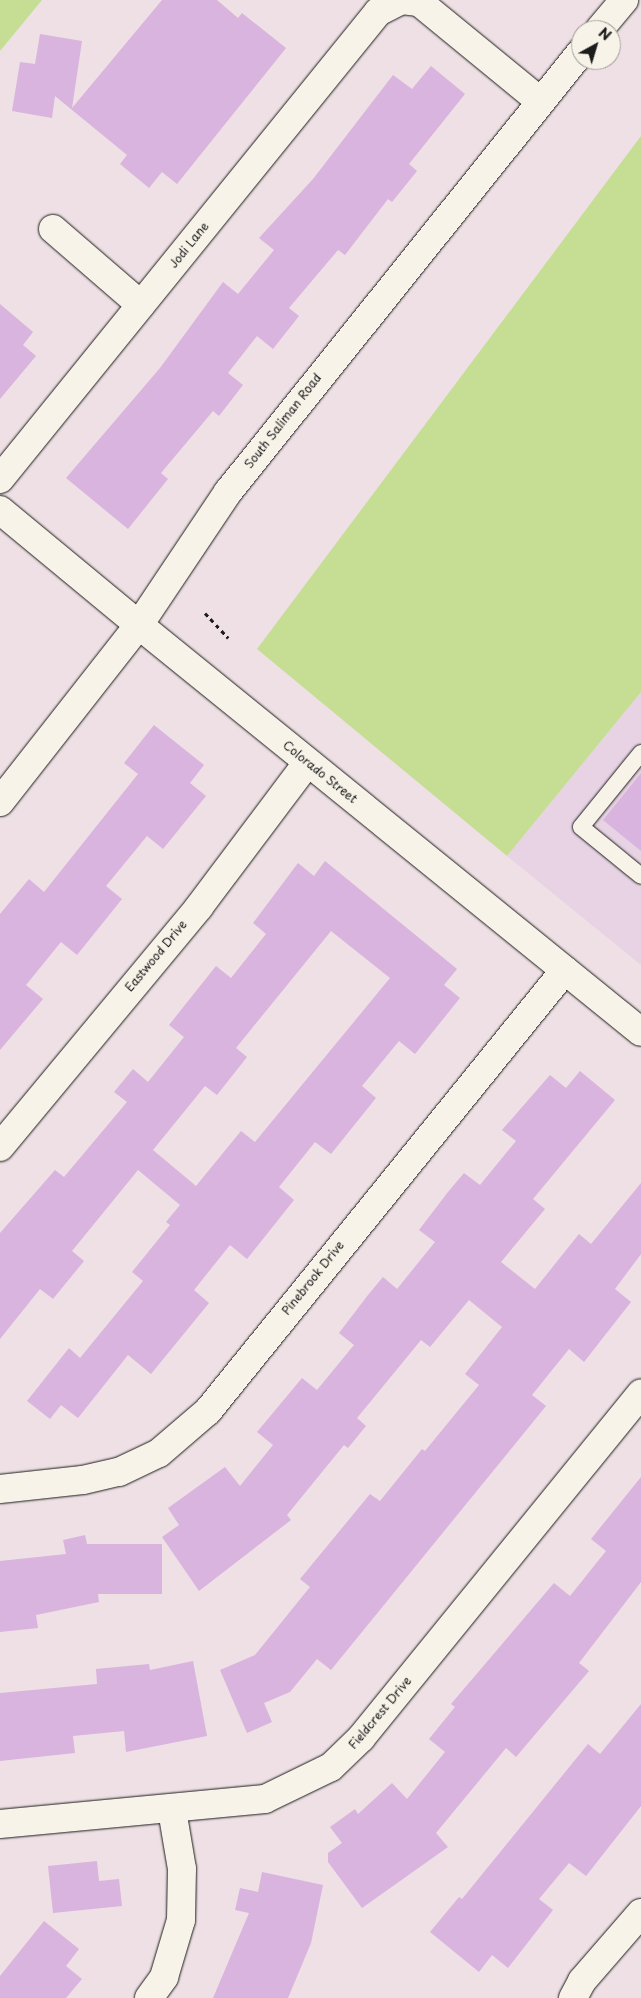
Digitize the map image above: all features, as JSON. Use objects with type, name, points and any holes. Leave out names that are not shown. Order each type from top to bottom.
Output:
[{"type":"street","name":"Jodi Lane","points":[[0,479],[141,305],[371,6],[402,0],[419,2],[540,101]]},
{"type":"street","points":[[607,20],[624,0]]},
{"type":"street","name":"South Saliman Road","points":[[0,802],[139,625],[228,492],[571,64]]},
{"type":"street","points":[[53,229],[141,305]]},
{"type":"street","name":"Colorado Street","points":[[0,510],[641,1032]]},
{"type":"street","name":"Eastwood Drive","points":[[0,1147],[199,907],[308,762]]},
{"type":"street","name":"Pinebrook Drive","points":[[0,1489],[83,1480],[119,1472],[159,1453],[208,1411],[565,970]]},
{"type":"street","name":"Fieldcrest Drive","points":[[0,1824],[172,1810],[265,1798],[331,1767],[361,1738],[641,1393]]},
{"type":"street","points":[[150,1998],[164,1978],[181,1920],[182,1869],[172,1810]]},
{"type":"street","points":[[573,1998],[582,1981],[641,1913]]},
{"type":"lane","points":[[641,753],[580,827],[641,876]]},
{"type":"path","points":[[205,613],[228,638]]},
{"type":"shaded area","points":[[641,692],[641,965],[507,856]]},
{"type":"green space","points":[[0,0],[42,0],[0,51]]},
{"type":"green space","points":[[641,136],[641,692],[507,856],[257,649]]},
{"type":"building","points":[[162,0],[217,0],[238,18],[242,13],[286,48],[177,184],[162,172],[149,188],[120,164],[127,155],[55,96],[52,118],[12,111],[20,62],[35,64],[40,34],[82,41],[72,108]]},
{"type":"building","points":[[431,66],[465,94],[409,164],[417,171],[392,202],[388,199],[345,255],[338,250],[289,308],[299,316],[273,349],[257,336],[228,373],[243,385],[219,416],[213,411],[161,473],[168,479],[128,529],[66,478],[160,368],[223,282],[238,294],[274,250],[259,238],[313,179],[393,75],[412,89]]},
{"type":"building","points":[[0,304],[33,332],[23,345],[36,356],[0,399]]},
{"type":"building","points":[[154,725],[204,765],[190,783],[206,796],[163,849],[147,836],[106,886],[122,899],[77,955],[61,942],[26,985],[43,999],[0,1050],[0,914],[29,879],[44,892],[138,774],[124,763]]},
{"type":"building","points":[[641,773],[641,851],[603,820]]},
{"type":"building","points":[[325,861],[457,969],[444,985],[460,998],[415,1054],[399,1041],[362,1086],[376,1098],[331,1154],[315,1142],[279,1187],[294,1200],[247,1259],[230,1245],[194,1290],[209,1303],[151,1374],[128,1355],[78,1418],[61,1405],[50,1419],[27,1401],[69,1348],[80,1358],[143,1281],[132,1272],[170,1225],[166,1222],[180,1205],[138,1170],[72,1251],[84,1261],[53,1299],[40,1289],[0,1339],[0,1233],[55,1170],[64,1177],[127,1102],[114,1092],[133,1069],[148,1082],[184,1037],[169,1025],[216,966],[231,978],[266,934],[253,923],[298,863],[314,876]],"holes":[[[331,931],[390,978],[255,1142],[241,1131],[196,1186],[153,1150],[205,1086],[217,1095],[247,1057],[236,1048]]]},
{"type":"building","points":[[580,1071],[615,1100],[533,1199],[545,1209],[501,1262],[535,1289],[579,1234],[591,1244],[641,1183],[641,1254],[615,1289],[631,1302],[584,1362],[569,1349],[532,1395],[546,1406],[331,1670],[317,1659],[290,1692],[264,1703],[272,1722],[247,1733],[220,1670],[255,1655],[310,1587],[300,1579],[370,1494],[380,1501],[422,1449],[425,1451],[479,1385],[465,1374],[502,1327],[469,1300],[430,1347],[421,1340],[357,1418],[366,1426],[348,1448],[344,1445],[287,1515],[291,1520],[199,1591],[162,1537],[179,1525],[168,1508],[225,1467],[240,1486],[273,1445],[257,1432],[302,1378],[317,1390],[354,1345],[339,1333],[368,1295],[383,1277],[397,1289],[435,1242],[419,1230],[448,1192],[464,1173],[480,1185],[516,1141],[502,1130],[550,1075],[566,1088]]},
{"type":"building","points":[[641,1477],[641,1582],[579,1663],[589,1671],[516,1757],[506,1748],[436,1833],[448,1847],[362,1908],[328,1862],[328,1853],[342,1843],[330,1827],[355,1809],[358,1814],[392,1783],[407,1799],[445,1752],[429,1739],[455,1707],[451,1704],[554,1583],[570,1596],[606,1551],[591,1539]]},
{"type":"building","points":[[85,1535],[87,1544],[162,1544],[162,1594],[98,1594],[99,1602],[36,1615],[38,1628],[0,1632],[0,1561],[66,1554],[63,1540]]},
{"type":"building","points":[[193,1661],[207,1736],[126,1752],[124,1731],[73,1736],[75,1753],[0,1761],[0,1693],[97,1684],[96,1669],[149,1664],[150,1670]]},
{"type":"building","points":[[641,1704],[641,1806],[586,1876],[569,1863],[539,1899],[553,1910],[508,1968],[492,1955],[479,1972],[430,1932],[459,1897],[462,1899],[588,1744],[600,1754]]},
{"type":"building","points":[[97,1861],[99,1881],[119,1879],[122,1906],[53,1913],[48,1866]]},
{"type":"building","points":[[262,1872],[323,1885],[311,1943],[288,1998],[213,1998],[249,1913],[235,1910],[240,1888],[258,1892]]},
{"type":"building","points":[[44,1921],[79,1949],[66,1966],[82,1979],[66,1998],[0,1998],[0,1976]]}]
